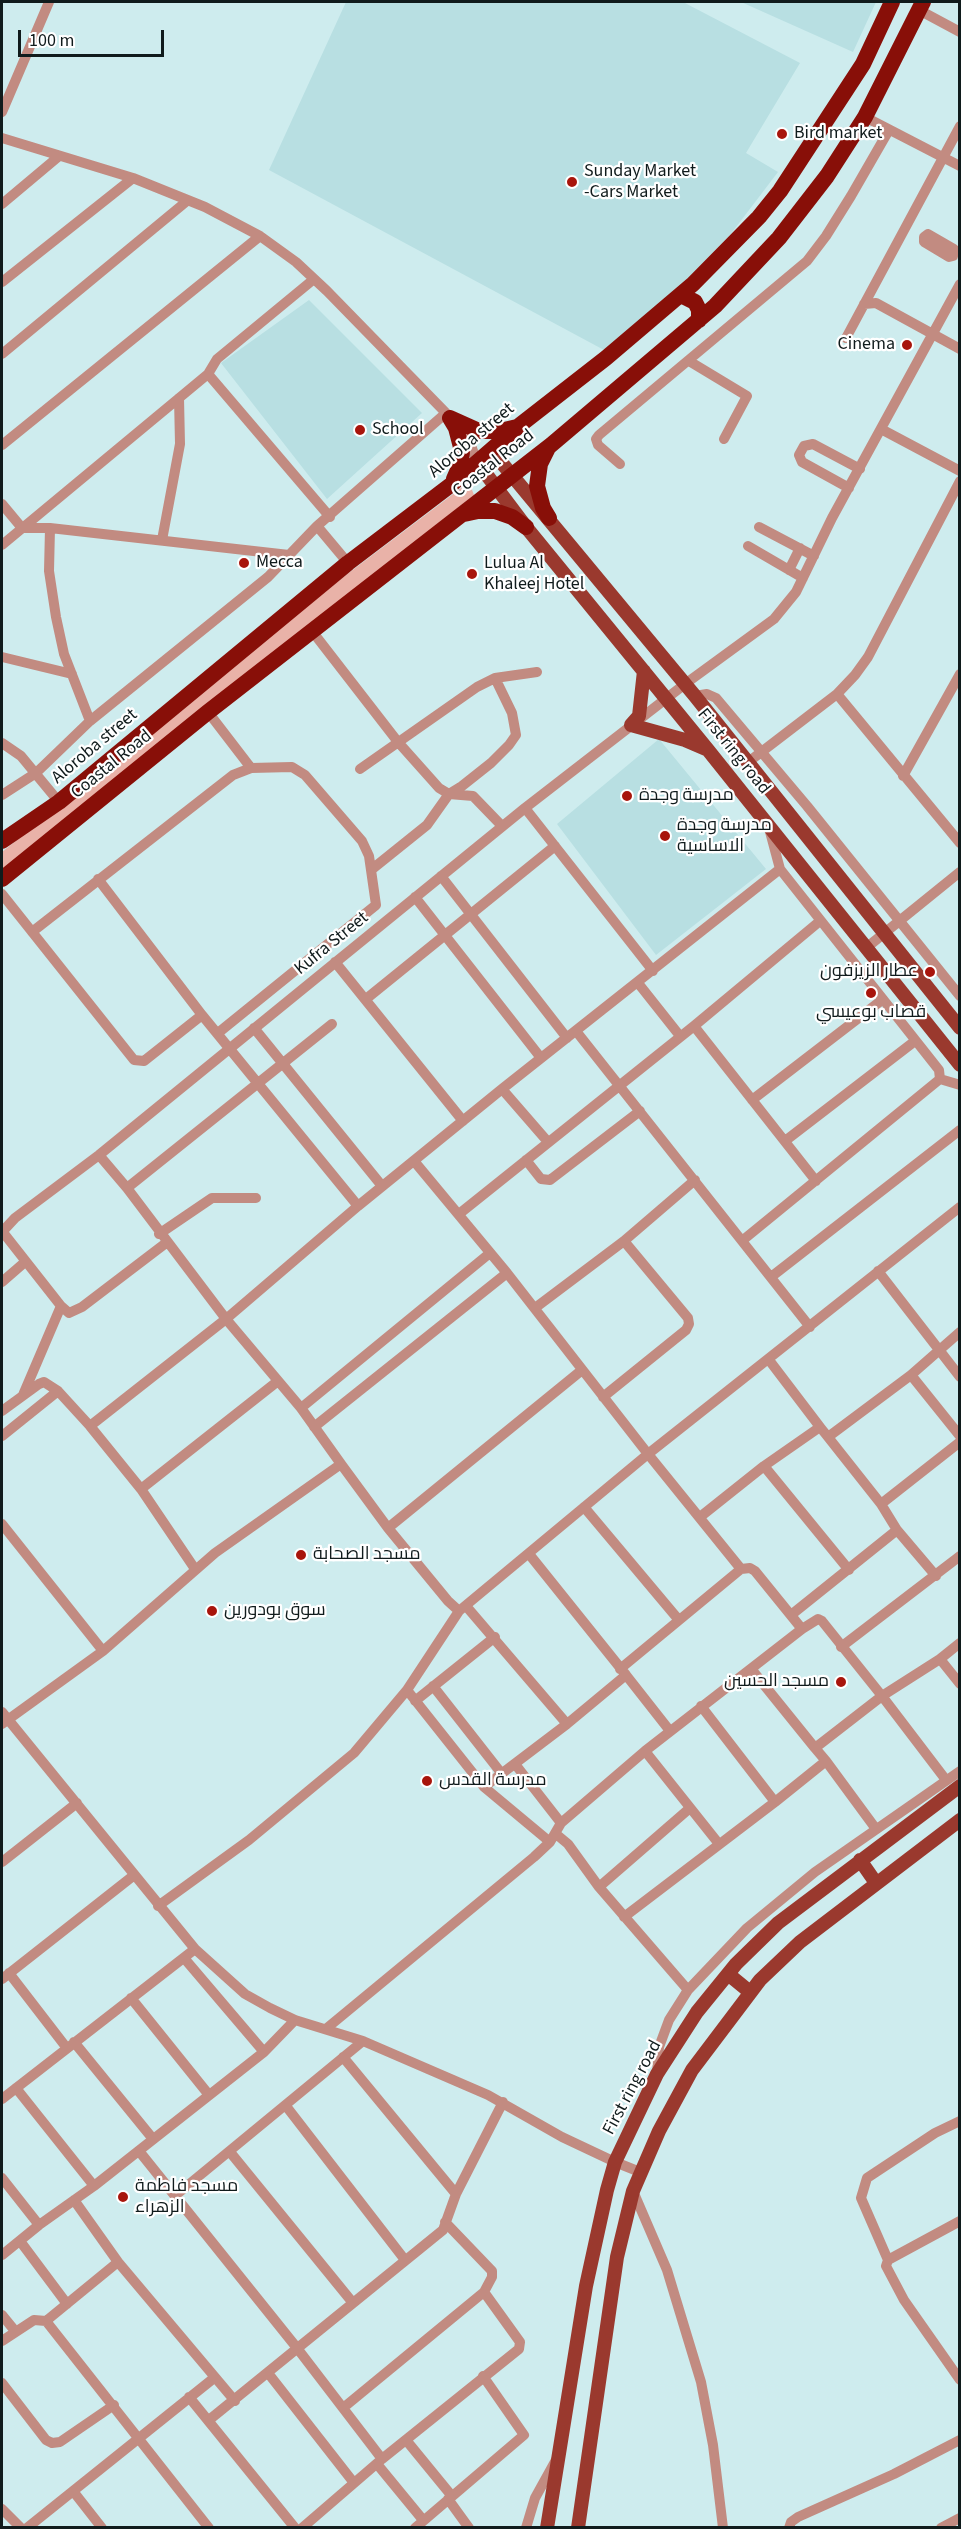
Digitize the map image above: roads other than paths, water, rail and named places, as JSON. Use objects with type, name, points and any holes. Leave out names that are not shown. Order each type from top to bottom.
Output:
[{"type":"highway","name":"Aloroba street","points":[[2,841],[59,802],[348,563],[452,484],[520,425],[681,295],[759,217],[785,183],[863,64],[892,2]]},
{"type":"highway","name":"Coastal Road","points":[[2,879],[208,712],[551,445],[699,320],[740,281],[806,205],[865,117],[921,6]]},
{"type":"highway","points":[[718,259],[725,272],[740,281]]},
{"type":"highway","points":[[681,295],[695,302],[699,310],[699,320]]},
{"type":"highway","points":[[448,416],[479,431],[500,431],[520,425]]},
{"type":"highway","points":[[448,416],[460,439],[462,451],[461,463],[452,484]]},
{"type":"highway","points":[[549,518],[539,497],[537,486],[540,464],[551,445]]},
{"type":"highway","points":[[460,515],[478,511],[495,511],[512,517],[526,527]]},
{"type":"main road","name":"First ring road","points":[[491,450],[695,696],[960,1028]]},
{"type":"main road","name":"First ring road","points":[[477,462],[526,527],[960,1065]]},
{"type":"main road","points":[[644,671],[639,716],[631,725],[685,740],[708,750]]},
{"type":"main road","name":"First ring road","points":[[548,2528],[586,2286],[615,2162],[657,2073],[698,2012],[728,1974],[778,1923],[960,1786]]},
{"type":"main road","points":[[578,2528],[617,2257],[633,2191],[640,2172],[692,2070],[760,1980],[800,1942],[960,1820]]},
{"type":"main road","points":[[860,1860],[876,1883]]},
{"type":"main road","points":[[728,1974],[750,1992]]},
{"type":"street","points":[[2,112],[49,2]]},
{"type":"street","points":[[921,6],[960,32]]},
{"type":"street","points":[[865,117],[960,166]]},
{"type":"street","points":[[846,338],[960,126]]},
{"type":"street","points":[[620,464],[598,445],[596,439],[598,435],[807,261],[839,216],[889,130]]},
{"type":"street","points":[[2,138],[58,157],[133,178],[205,207],[260,236],[296,262],[314,279],[470,440],[491,450]]},
{"type":"street","points":[[2,204],[58,157]]},
{"type":"street","points":[[2,282],[133,178]]},
{"type":"street","points":[[2,354],[188,201]]},
{"type":"street","points":[[2,446],[260,236]]},
{"type":"street","points":[[2,545],[208,374],[217,358],[314,279]]},
{"type":"street","name":"Kufra Street","points":[[2,1231],[36,1201],[99,1155],[502,826],[631,725],[774,619],[787,605],[803,578],[932,334],[957,296],[960,284]]},
{"type":"street","points":[[864,304],[876,303],[960,349]]},
{"type":"street","points":[[689,361],[747,396],[724,439]]},
{"type":"street","points":[[208,374],[330,517]]},
{"type":"street","points":[[162,540],[180,444],[179,398]]},
{"type":"street","points":[[2,795],[36,773],[90,721],[268,577],[317,526],[448,416]]},
{"type":"street","points":[[881,429],[960,471]]},
{"type":"street","points":[[470,440],[477,462]]},
{"type":"street","points":[[849,488],[802,462],[799,455],[804,446],[813,444],[860,468]]},
{"type":"street","points":[[747,763],[837,694],[868,657],[960,481]]},
{"type":"street","points":[[2,504],[22,528]]},
{"type":"street","points":[[317,526],[348,563]]},
{"type":"street","points":[[759,527],[814,556]]},
{"type":"street","points":[[22,528],[50,528],[289,555]]},
{"type":"street","points":[[50,528],[49,571],[56,617],[72,674],[90,721]]},
{"type":"street","points":[[748,546],[803,578]]},
{"type":"street","points":[[789,570],[800,548]]},
{"type":"street","points":[[312,632],[398,742],[439,788],[448,794],[473,796],[502,826]]},
{"type":"street","points":[[2,657],[72,674]]},
{"type":"street","points":[[360,770],[477,687],[495,678],[537,672]]},
{"type":"street","points":[[903,776],[960,674]]},
{"type":"street","points":[[371,870],[426,825],[448,794],[491,763],[516,735],[512,713],[495,678]]},
{"type":"street","points":[[695,696],[707,694],[716,698],[960,996]]},
{"type":"street","points":[[837,694],[960,843]]},
{"type":"street","points":[[208,712],[251,768]]},
{"type":"street","points":[[2,743],[15,749],[59,802]]},
{"type":"street","points":[[32,932],[205,795],[233,775],[251,768],[292,767],[305,775],[362,841],[369,856],[376,905],[386,921]]},
{"type":"street","points":[[525,808],[653,971]]},
{"type":"street","points":[[768,825],[780,869],[939,1070],[940,1079]]},
{"type":"street","points":[[366,999],[472,916],[555,846]]},
{"type":"street","points":[[90,1426],[226,1319],[382,1186],[502,1089],[780,869]]},
{"type":"street","points":[[866,948],[960,872]]},
{"type":"street","points":[[441,876],[472,916],[640,1111],[810,1328]]},
{"type":"street","points":[[98,879],[229,1049],[358,1206]]},
{"type":"street","points":[[2,894],[134,1060],[144,1061],[202,1015]]},
{"type":"street","points":[[415,897],[541,1058]]},
{"type":"street","points":[[218,1033],[376,905]]},
{"type":"street","points":[[459,1214],[694,1026],[820,921]]},
{"type":"street","points":[[335,962],[463,1121]]},
{"type":"street","points":[[638,983],[680,1036]]},
{"type":"street","points":[[752,1100],[882,1000]]},
{"type":"street","points":[[127,1188],[333,1024]]},
{"type":"street","points":[[694,1026],[816,1181]]},
{"type":"street","points":[[254,1028],[382,1186]]},
{"type":"street","points":[[785,1141],[915,1041]]},
{"type":"street","points":[[940,1079],[960,1085]]},
{"type":"street","points":[[742,1240],[940,1079]]},
{"type":"street","points":[[502,1089],[548,1142]]},
{"type":"street","points":[[526,1160],[541,1179],[550,1180],[640,1111]]},
{"type":"street","points":[[771,1277],[960,1130]]},
{"type":"street","points":[[99,1155],[127,1188],[166,1243],[226,1319],[301,1408],[388,1528],[448,1601],[462,1609],[495,1637],[567,1724]]},
{"type":"street","points":[[414,1161],[507,1272],[648,1455],[741,1569]]},
{"type":"street","points":[[535,1308],[624,1241],[695,1180]]},
{"type":"street","points":[[159,1233],[212,1198],[256,1198]]},
{"type":"street","points":[[158,1906],[249,1840],[332,1774],[354,1753],[407,1690],[462,1609],[648,1455],[960,1207]]},
{"type":"street","points":[[2,1231],[25,1262],[69,1313],[75,1311],[166,1243]]},
{"type":"street","points":[[603,1397],[686,1330],[689,1324],[688,1318],[624,1241]]},
{"type":"street","points":[[301,1408],[490,1253]]},
{"type":"street","points":[[2,1282],[25,1262]]},
{"type":"street","points":[[878,1271],[960,1377]]},
{"type":"street","points":[[314,1426],[507,1272]]},
{"type":"street","points":[[23,1395],[61,1306]]},
{"type":"street","points":[[828,1437],[911,1375],[960,1332]]},
{"type":"street","points":[[769,1360],[881,1504],[897,1530],[936,1576]]},
{"type":"street","points":[[388,1528],[582,1370]]},
{"type":"street","points":[[911,1375],[960,1436]]},
{"type":"street","points":[[141,1489],[278,1381]]},
{"type":"street","points":[[2,1411],[44,1382],[58,1391],[141,1489],[195,1569]]},
{"type":"street","points":[[2,1436],[58,1391]]},
{"type":"street","points":[[700,1517],[820,1427]]},
{"type":"street","points":[[881,1504],[960,1442]]},
{"type":"street","points":[[341,1464],[195,1569],[103,1651],[4,1718],[77,1803],[133,1876],[195,1949],[245,1994],[296,2020],[363,2041],[503,2102],[562,2137],[640,2172]]},
{"type":"street","points":[[764,1467],[849,1570]]},
{"type":"street","points":[[584,1507],[678,1619]]},
{"type":"street","points":[[2,1524],[103,1651]]},
{"type":"street","points":[[791,1615],[897,1530]]},
{"type":"street","points":[[529,1554],[670,1731]]},
{"type":"street","points":[[841,1647],[960,1556]]},
{"type":"street","points":[[484,1787],[567,1724],[678,1619],[741,1569],[750,1568],[755,1571],[802,1629]]},
{"type":"street","points":[[327,2028],[553,1838],[561,1823],[645,1751],[701,1706],[818,1619],[882,1696],[946,1780]]},
{"type":"street","points":[[415,1701],[495,1637]]},
{"type":"street","points":[[815,1748],[882,1696],[940,1659],[960,1643]]},
{"type":"street","points":[[940,1659],[960,1684]]},
{"type":"street","points":[[752,1670],[826,1761],[876,1829]]},
{"type":"street","points":[[433,1686],[502,1774]]},
{"type":"street","points":[[407,1690],[484,1787],[553,1838],[568,1844],[599,1887],[688,1990]]},
{"type":"street","points":[[701,1706],[775,1802]]},
{"type":"street","points":[[645,1751],[719,1844]]},
{"type":"street","points":[[624,1917],[826,1761]]},
{"type":"street","points":[[515,1764],[561,1823]]},
{"type":"street","points":[[657,2073],[659,2047],[669,2020],[688,1990],[747,1928],[815,1872],[960,1771]]},
{"type":"street","points":[[2,1862],[77,1803]]},
{"type":"street","points":[[599,1887],[690,1808]]},
{"type":"street","points":[[133,1876],[5,1976],[153,2139]]},
{"type":"street","points":[[2,2099],[195,1949]]},
{"type":"street","points":[[184,1958],[264,2052]]},
{"type":"street","points":[[130,1998],[208,2095]]},
{"type":"street","points":[[2,2255],[39,2225],[94,2186],[264,2052],[296,2020]]},
{"type":"street","points":[[176,2195],[363,2041]]},
{"type":"street","points":[[344,2057],[456,2194]]},
{"type":"street","points":[[16,2088],[94,2186]]},
{"type":"street","points":[[209,2420],[443,2230],[456,2194],[503,2102]]},
{"type":"street","points":[[286,2106],[405,2260]]},
{"type":"street","points":[[960,2121],[935,2133],[867,2178],[861,2198],[888,2260],[886,2266],[904,2300],[960,2380]]},
{"type":"street","points":[[139,2151],[343,2408],[419,2524],[524,2435],[483,2376]]},
{"type":"street","points":[[230,2152],[353,2303]]},
{"type":"street","points":[[2,2178],[39,2225]]},
{"type":"street","points":[[633,2191],[667,2270],[701,2382],[713,2445],[723,2528]]},
{"type":"street","points":[[74,2200],[118,2262],[235,2401]]},
{"type":"street","points":[[888,2260],[960,2221]]},
{"type":"street","points":[[343,2408],[484,2292],[492,2277],[492,2271],[446,2222]]},
{"type":"street","points":[[20,2241],[67,2304]]},
{"type":"street","points":[[2,2341],[34,2320],[46,2321],[118,2262]]},
{"type":"street","points":[[302,2528],[379,2461],[519,2349],[520,2342],[484,2292]]},
{"type":"street","points":[[2,2315],[15,2331]]},
{"type":"street","points":[[46,2321],[209,2528]]},
{"type":"street","points":[[268,2373],[354,2483]]},
{"type":"street","points":[[27,2528],[214,2378]]},
{"type":"street","points":[[2,2384],[46,2440],[52,2443],[60,2442],[114,2405]]},
{"type":"street","points":[[189,2397],[295,2528]]},
{"type":"street","points":[[406,2440],[470,2528]]},
{"type":"street","points":[[789,2528],[791,2522],[798,2517],[894,2474],[960,2440]]},
{"type":"street","points":[[526,2528],[535,2498],[561,2452]]},
{"type":"street","points":[[73,2491],[102,2528]]},
{"type":"street","points":[[2,2509],[21,2528]]},
{"type":"street","points":[[941,2528],[960,2518]]},
{"type":"place","name":"Bird market","points":[[782,134]]},
{"type":"place","name":"Sunday Market -Cars Market","points":[[572,182]]},
{"type":"place","name":"Cinema","points":[[907,345]]},
{"type":"place","name":"School","points":[[360,430]]},
{"type":"place","name":"Mecca","points":[[244,563]]},
{"type":"place","name":"Lulua Al Khaleej Hotel","points":[[472,574]]},
{"type":"place","name":"مدرسة وجدة","points":[[627,796]]},
{"type":"place","name":"مدرسة وجدة الاساسية","points":[[665,836]]},
{"type":"place","name":"عطار الزيزفون","points":[[930,972]]},
{"type":"place","name":"قصاب بوعيسي","points":[[871,993]]},
{"type":"place","name":"مسجد الصحابة","points":[[301,1555]]},
{"type":"place","name":"سوق بودورين","points":[[212,1611]]},
{"type":"place","name":"مسجد الحسين","points":[[841,1682]]},
{"type":"place","name":"مدرسة القدس","points":[[427,1781]]},
{"type":"place","name":"مسجد فاطمة الزهراء","points":[[123,2197]]}]
